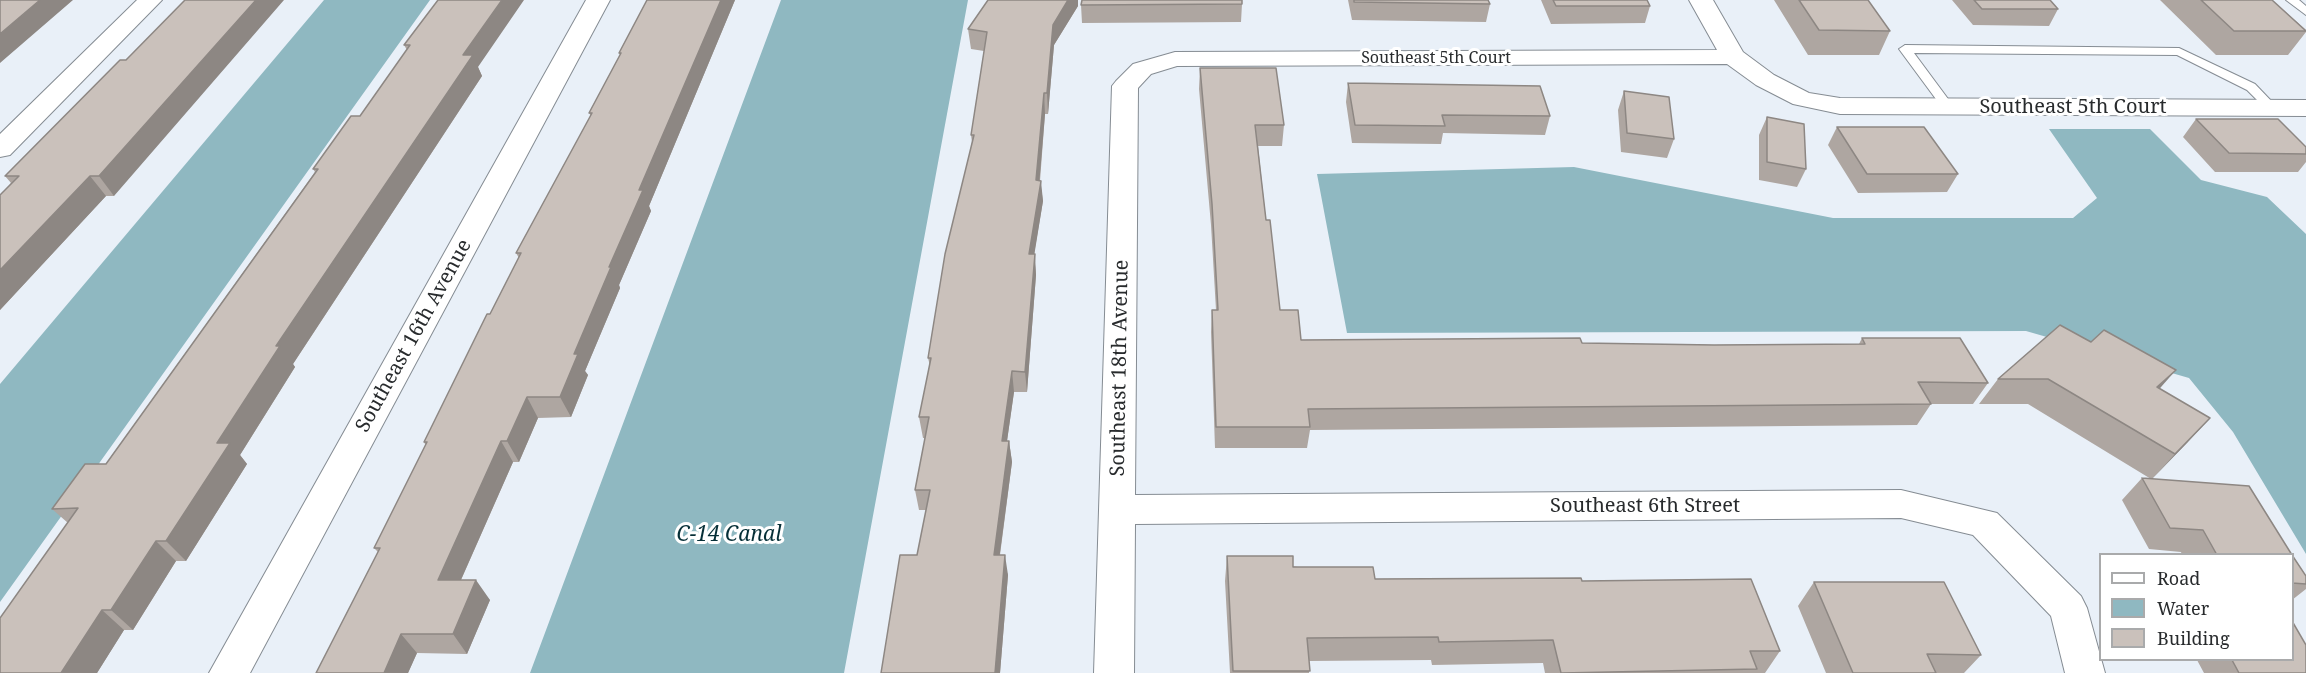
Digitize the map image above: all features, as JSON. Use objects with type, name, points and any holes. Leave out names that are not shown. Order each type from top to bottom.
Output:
[{"type":"street","points":[[0,149],[150,0]]},
{"type":"street","name":"Southeast 16th Avenue","points":[[229,673],[598,0]]},
{"type":"street","points":[[1701,0],[1733,57]]},
{"type":"street","name":"Southeast 5th Court","points":[[1142,69],[1175,59],[1733,57],[1765,80],[1802,99],[1840,106],[2306,108]]},
{"type":"street","name":"Southeast 18th Avenue","points":[[1114,673],[1125,86],[1142,69]]},
{"type":"street","name":"Southeast 6th Street","points":[[1117,510],[1901,504],[1984,523],[2068,608],[2085,673]]},
{"type":"lane","points":[[2292,0],[2306,12]]},
{"type":"lane","points":[[1948,107],[1905,49],[2179,52],[2251,87],[2272,108]]},
{"type":"water","points":[[324,0],[430,0],[0,602],[0,384]]},
{"type":"water","name":"C-14 Canal","points":[[781,0],[968,0],[844,673],[530,673]]},
{"type":"water","points":[[2049,129],[2150,129],[2201,180],[2267,197],[2306,234],[2306,554],[2233,432],[2189,378],[2026,331],[1347,333],[1317,174],[1574,167],[1833,218],[2073,218],[2097,198]]},
{"type":"building","points":[[0,0],[40,0],[0,34]]},
{"type":"building","points":[[185,0],[256,0],[99,176],[90,176],[0,270],[0,195],[19,176],[5,176],[120,60],[126,60]]},
{"type":"building","points":[[438,0],[502,0],[463,55],[473,55],[276,346],[280,346],[217,443],[230,443],[166,541],[156,541],[111,610],[102,610],[61,673],[0,673],[0,618],[78,508],[52,509],[85,464],[106,464],[318,169],[313,169],[351,116],[360,116],[410,45],[404,45]]},
{"type":"building","points":[[647,0],[721,0],[639,190],[643,190],[574,354],[578,354],[560,397],[527,397],[507,441],[501,441],[438,580],[476,580],[453,634],[401,634],[384,673],[316,673],[380,548],[374,548],[427,442],[424,442],[487,314],[490,314],[521,253],[516,253],[592,113],[589,113]]},
{"type":"building","points":[[988,0],[1068,0],[1053,25],[1047,93],[1044,93],[1036,180],[1041,181],[1029,254],[1035,254],[1025,372],[1012,371],[1002,441],[1009,441],[994,555],[1005,555],[995,673],[881,673],[900,555],[917,555],[930,490],[915,490],[929,417],[919,417],[931,358],[928,358],[945,254],[974,135],[971,135],[987,32],[968,29]]},
{"type":"building","points":[[1082,0],[1242,0],[1242,4],[1081,5]]},
{"type":"building","points":[[1354,0],[1488,0],[1490,4],[1354,2]]},
{"type":"building","points":[[1553,0],[1647,0],[1650,6],[1556,6]]},
{"type":"building","points":[[1799,0],[1868,0],[1890,31],[1819,30]]},
{"type":"building","points":[[1974,0],[2050,0],[2058,9],[1982,9]]},
{"type":"building","points":[[2201,0],[2272,0],[2306,31],[2234,31]]},
{"type":"building","points":[[1200,68],[1276,68],[1284,125],[1255,125],[1266,220],[1270,220],[1280,310],[1298,310],[1301,340],[1580,338],[1582,343],[1714,345],[1865,344],[1862,338],[1960,338],[1988,383],[1918,382],[1931,404],[1308,409],[1310,427],[1216,427],[1212,310],[1218,310],[1212,204]]},
{"type":"building","points":[[1348,83],[1540,86],[1550,116],[1442,115],[1445,126],[1355,125]]},
{"type":"building","points":[[1624,91],[1669,97],[1674,139],[1627,133]]},
{"type":"building","points":[[1767,117],[1804,124],[1806,169],[1767,162]]},
{"type":"building","points":[[2196,119],[2278,119],[2306,147],[2306,154],[2229,153]]},
{"type":"building","points":[[1837,127],[1924,127],[1958,174],[1867,174]]},
{"type":"building","points":[[2060,325],[2091,342],[2104,330],[2176,370],[2157,387],[2210,418],[2175,454],[2048,379],[1998,379]]},
{"type":"building","points":[[2142,478],[2249,486],[2291,553],[2216,553],[2203,530],[2170,528]]},
{"type":"building","points":[[1227,556],[1293,556],[1293,567],[1373,567],[1375,579],[1581,578],[1582,581],[1751,579],[1780,651],[1750,651],[1757,669],[1561,673],[1553,640],[1439,642],[1438,637],[1307,638],[1310,671],[1233,671]]},
{"type":"building","points":[[2294,558],[2306,576],[2306,584],[2294,583]]},
{"type":"building","points":[[1814,582],[1944,582],[1981,655],[1927,654],[1936,673],[1853,673]]},
{"type":"building","points":[[2294,624],[2306,645],[2306,673],[2239,673],[2233,661],[2294,661]]}]
